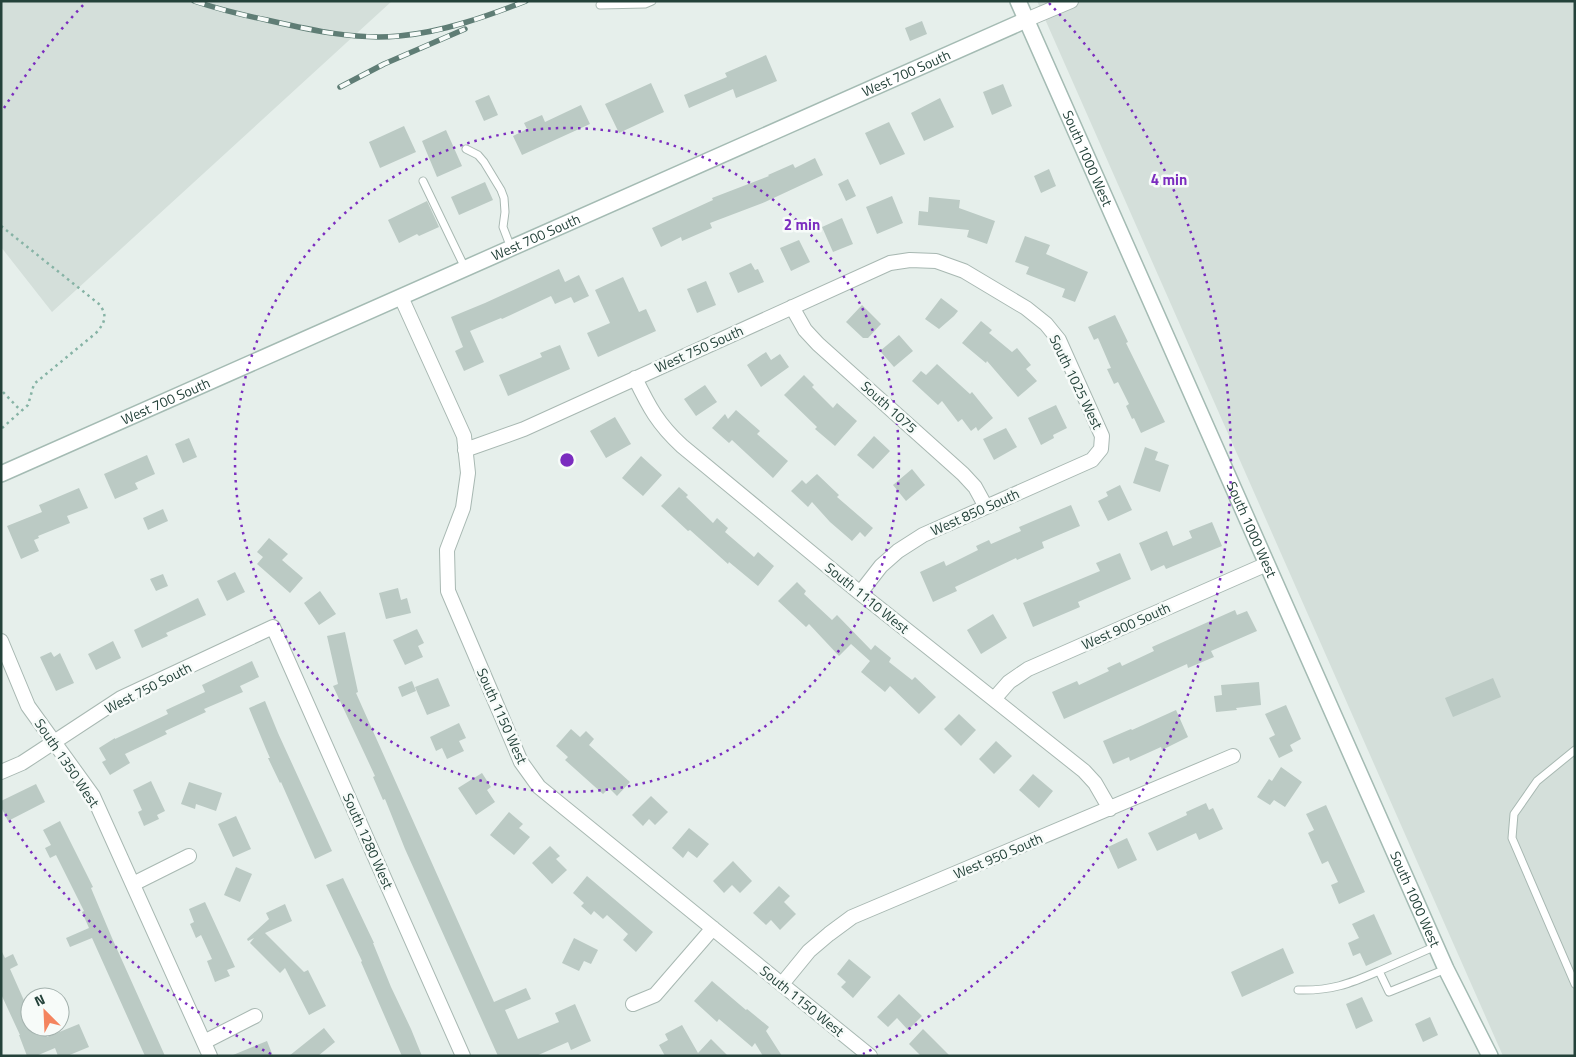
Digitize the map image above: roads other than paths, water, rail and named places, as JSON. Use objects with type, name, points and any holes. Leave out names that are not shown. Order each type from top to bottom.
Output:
[{"type":"main road","name":"South 1000 West","points":[[1018,1],[1446,969],[1490,1056]]},
{"type":"main road","name":"West 700 South","points":[[1,474],[1026,20]]},
{"type":"street","name":"West 700 South","points":[[1026,20],[1071,1]]},
{"type":"street","name":"West 750 South","points":[[465,450],[524,429],[890,263],[910,260],[936,261]]},
{"type":"street","name":"South 1025 West","points":[[936,261],[964,271],[1026,308],[1046,324],[1059,340],[1102,436],[1101,449]]},
{"type":"street","name":"South 1150 West","points":[[401,297],[464,436],[468,473],[463,508],[447,550],[448,591],[521,762],[539,787],[870,1056]]},
{"type":"street","name":"South 1075","points":[[792,307],[805,330],[818,344],[963,474],[975,487],[986,507]]},
{"type":"street","name":"South 1110 West","points":[[634,378],[652,412],[666,431],[689,452],[860,593],[1084,771],[1095,783],[1110,808]]},
{"type":"street","name":"West 850 South","points":[[860,593],[881,566],[898,551],[923,535],[1092,460],[1101,449]]},
{"type":"street","name":"West 900 South","points":[[994,700],[1009,682],[1028,669],[1267,564]]},
{"type":"street","name":"West 750 South","points":[[1,772],[22,763],[121,698],[273,627]]},
{"type":"street","name":"South 1280 West","points":[[273,627],[463,1056]]},
{"type":"street","name":"South 1350 West","points":[[1,641],[28,706],[93,796],[210,1056]]},
{"type":"street","name":"West 950 South","points":[[782,984],[809,951],[852,917],[1233,756]]},
{"type":"street","points":[[133,884],[189,856]]},
{"type":"street","points":[[633,1004],[655,995],[713,928]]},
{"type":"street","points":[[204,1042],[255,1016]]},
{"type":"lane","points":[[600,5],[645,4],[652,1]]},
{"type":"lane","points":[[466,149],[478,155],[484,162],[501,190],[504,198],[505,212],[502,227],[511,248]]},
{"type":"lane","points":[[423,181],[465,268]]},
{"type":"lane","points":[[1575,750],[1537,781],[1514,814],[1512,838],[1575,984]]},
{"type":"lane","points":[[1298,990],[1316,991],[1344,986],[1436,946]]},
{"type":"lane","points":[[1379,971],[1389,992],[1446,969]]},
{"type":"railway","points":[[194,1],[239,14],[316,31],[366,37],[399,36],[432,31],[479,18],[526,1]]},
{"type":"railway","points":[[340,87],[384,64],[465,29]]}]
